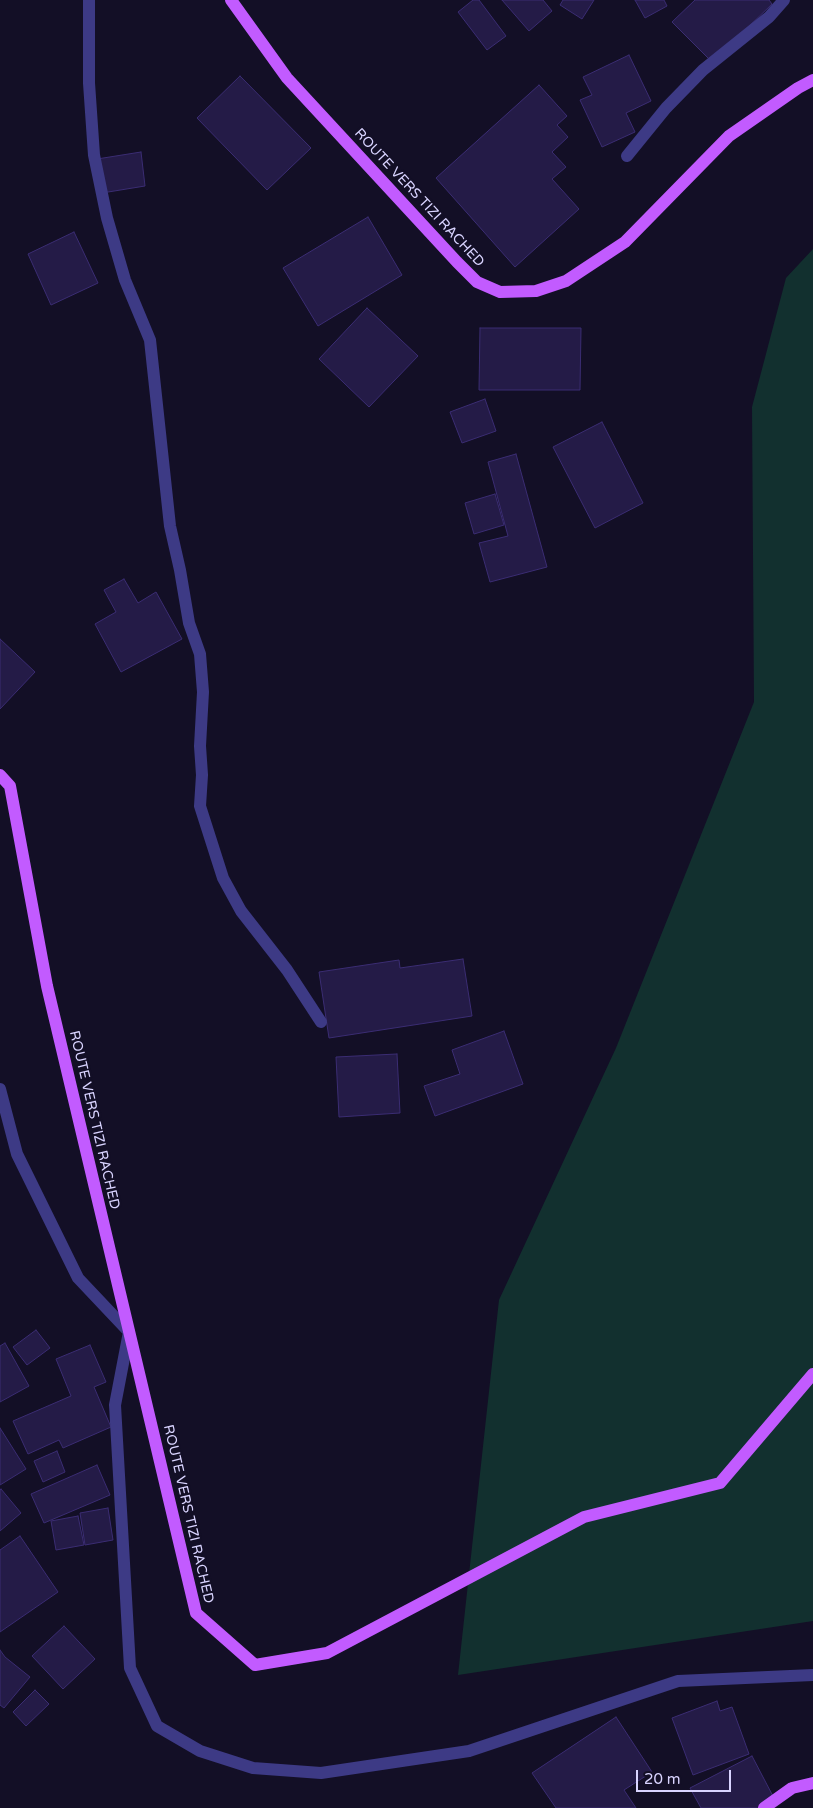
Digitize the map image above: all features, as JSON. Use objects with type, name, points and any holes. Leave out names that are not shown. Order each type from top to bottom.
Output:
[{"type":"main road","name":"ROUTE VERS TIZI RACHED","points":[[231,0],[293,85],[457,262],[477,282],[500,292],[536,291],[566,281],[624,242],[730,136],[798,88],[813,80]]},
{"type":"main road","name":"ROUTE VERS TIZI RACHED","points":[[0,776],[10,786],[47,986],[196,1614],[255,1665],[327,1653],[584,1516],[720,1483],[813,1374]]},
{"type":"main road","points":[[764,1808],[792,1788],[813,1782]]},
{"type":"street","points":[[89,0],[89,83],[94,155],[107,218],[125,280],[150,340],[170,526],[189,624],[200,654],[203,692],[200,806],[223,878],[241,910],[287,970],[321,1022]]},
{"type":"street","points":[[627,156],[666,108],[702,70],[769,17],[784,0]]},
{"type":"street","points":[[0,1089],[17,1154],[78,1278],[129,1332],[115,1405],[130,1668],[157,1726],[200,1751],[253,1768],[321,1773],[469,1751],[678,1681],[813,1675]]},
{"type":"green space","points":[[813,249],[813,1621],[458,1675],[499,1300],[616,1048],[754,702],[752,407],[786,278]]},
{"type":"building","points":[[473,0],[479,0],[506,36],[487,50],[458,12]]},
{"type":"building","points":[[502,0],[543,0],[552,11],[529,31]]},
{"type":"building","points":[[563,0],[594,0],[582,19],[560,5]]},
{"type":"building","points":[[635,0],[664,0],[667,6],[645,18]]},
{"type":"building","points":[[695,0],[769,0],[772,4],[712,62],[672,22]]},
{"type":"building","points":[[629,55],[651,101],[626,113],[635,132],[602,147],[580,100],[592,95],[583,77]]},
{"type":"building","points":[[240,76],[311,148],[267,190],[197,118]]},
{"type":"building","points":[[539,85],[567,116],[557,125],[568,137],[552,152],[566,167],[552,179],[579,209],[515,267],[436,178]]},
{"type":"building","points":[[141,152],[145,186],[102,193],[97,159]]},
{"type":"building","points":[[368,217],[402,275],[318,326],[283,268]]},
{"type":"building","points":[[74,232],[98,283],[51,305],[28,254]]},
{"type":"building","points":[[367,308],[418,356],[369,407],[319,359]]},
{"type":"building","points":[[480,328],[581,328],[580,390],[479,390]]},
{"type":"building","points":[[485,399],[496,431],[462,443],[450,412]]},
{"type":"building","points":[[602,422],[643,503],[595,528],[553,447]]},
{"type":"building","points":[[516,454],[547,567],[490,582],[479,543],[508,536],[488,462]]},
{"type":"building","points":[[495,494],[504,525],[474,534],[465,503]]},
{"type":"building","points":[[124,579],[138,603],[156,592],[182,639],[121,672],[95,624],[116,612],[104,590]]},
{"type":"building","points":[[0,639],[35,672],[0,709]]},
{"type":"building","points":[[463,959],[472,1016],[329,1038],[319,972],[399,960],[400,968]]},
{"type":"building","points":[[504,1031],[523,1084],[435,1116],[424,1086],[460,1074],[452,1050]]},
{"type":"building","points":[[397,1054],[400,1113],[339,1117],[336,1057]]},
{"type":"building","points":[[36,1330],[50,1348],[27,1365],[13,1347]]},
{"type":"building","points":[[5,1343],[29,1386],[0,1402],[0,1346]]},
{"type":"building","points":[[90,1345],[106,1382],[94,1387],[111,1427],[63,1448],[59,1440],[28,1454],[13,1421],[71,1396],[56,1359]]},
{"type":"building","points":[[0,1428],[26,1469],[0,1485]]},
{"type":"building","points":[[57,1451],[65,1472],[43,1482],[34,1461]]},
{"type":"building","points":[[97,1465],[110,1495],[44,1523],[31,1494]]},
{"type":"building","points":[[0,1490],[21,1513],[0,1531]]},
{"type":"building","points":[[108,1508],[113,1540],[85,1545],[80,1513]]},
{"type":"building","points":[[78,1516],[84,1545],[56,1550],[51,1521]]},
{"type":"building","points":[[20,1536],[58,1592],[0,1632],[0,1550]]},
{"type":"building","points":[[64,1626],[95,1659],[63,1689],[32,1656]]},
{"type":"building","points":[[0,1650],[5,1657],[30,1677],[4,1708],[0,1705]]},
{"type":"building","points":[[35,1690],[49,1704],[26,1726],[13,1712]]},
{"type":"building","points":[[717,1701],[720,1711],[732,1707],[749,1754],[693,1775],[672,1718]]},
{"type":"building","points":[[616,1717],[652,1772],[624,1790],[636,1808],[556,1808],[532,1773]]},
{"type":"building","points":[[752,1756],[775,1800],[760,1808],[701,1808],[690,1788]]}]
